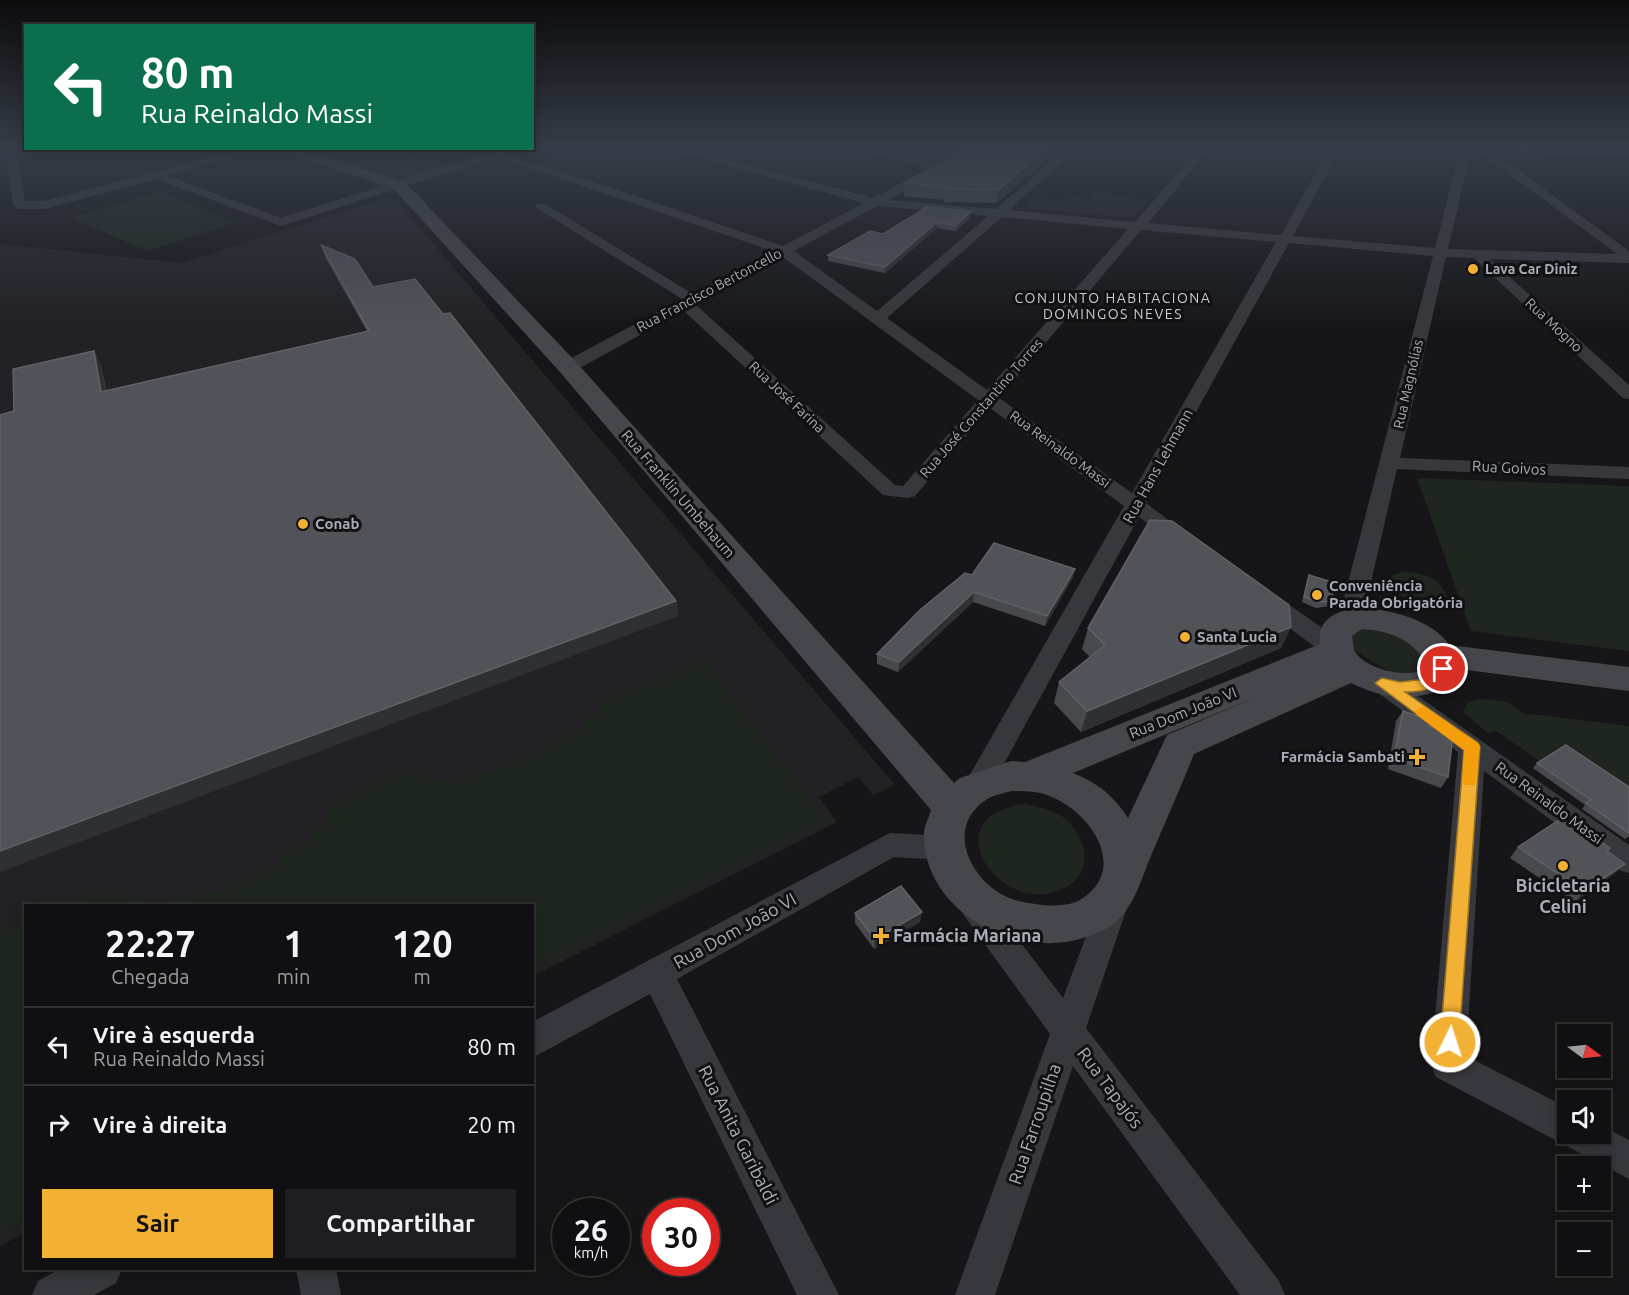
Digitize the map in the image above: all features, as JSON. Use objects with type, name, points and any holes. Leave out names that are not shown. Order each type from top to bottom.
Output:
[{"type":"street","points":[[239,206],[281,222],[331,206]]},
{"type":"street","name":"Rua Franklin Umbehaum","points":[[419,206],[965,796]]},
{"type":"street","name":"Rua Reinaldo Massi","points":[[654,206],[783,250],[1203,553]]},
{"type":"street","name":"Rua Francisco Bertoncello","points":[[568,367],[867,206]]},
{"type":"street","points":[[925,206],[1479,256],[1629,258]]},
{"type":"street","points":[[879,318],[1007,206]]},
{"type":"street","name":"Rua José Constantino Torres","points":[[890,491],[909,492],[1155,206]]},
{"type":"street","name":"Rua Hans Lehmann","points":[[965,796],[1136,505],[1303,206]]},
{"type":"street","name":"Rua Magnólias","points":[[1355,655],[1390,463],[1452,206]]},
{"type":"street","points":[[1559,206],[1629,258]]},
{"type":"street","name":"Rua José Farina","points":[[541,207],[688,301],[890,491]]},
{"type":"street","name":"Rua Mogno","points":[[1479,256],[1629,394]]},
{"type":"street","name":"Rua Goivos","points":[[1390,463],[1629,473]]},
{"type":"street","name":"Rua Reinaldo Massi","points":[[1250,588],[1355,655],[1472,747],[1629,861]]},
{"type":"street","points":[[1377,619],[1407,627],[1427,640],[1440,665],[1431,683],[1418,687],[1400,687],[1355,655],[1377,619]]},
{"type":"street","name":"Rua Dom João VI","points":[[1029,776],[1355,655]]},
{"type":"street","name":"Rua Dom João VI","points":[[1122,878],[1180,745],[1355,655]]},
{"type":"street","points":[[1440,665],[1629,679]]},
{"type":"street","points":[[1440,665],[1629,700]]},
{"type":"street","points":[[1472,747],[1448,1065],[1557,1122]]},
{"type":"street","points":[[1011,776],[1029,776],[1067,786],[1099,808],[1120,837],[1124,855],[1122,878],[1112,899],[1083,919],[1044,926],[1003,917],[977,901],[950,864],[943,834],[945,820],[965,796],[1011,776]]},
{"type":"street","name":"Rua Dom João VI","points":[[534,1040],[890,845],[950,864]]},
{"type":"street","name":"Rua Tapajós","points":[[950,864],[1067,1032],[1265,1295]]},
{"type":"street","name":"Rua Farroupilha","points":[[975,1295],[1122,878]]},
{"type":"street","name":"Rua Anita Garibaldi","points":[[657,974],[819,1295]]},
{"type":"street","points":[[1599,1144],[1629,1160]]},
{"type":"street","points":[[52,1295],[100,1270]]},
{"type":"street","points":[[316,1270],[321,1295]]},
{"type":"shaded area","points":[[110,206],[197,206],[237,222],[147,251],[71,218]]},
{"type":"shaded area","points":[[360,206],[401,206],[895,785],[873,795],[858,777],[819,797],[837,822],[534,975],[534,904],[24,904],[24,1234],[0,1246],[0,244],[181,263]]},
{"type":"shaded area","points":[[1031,206],[1144,206],[1134,216],[1120,217],[1035,209]]},
{"type":"shaded area","points":[[1417,478],[1629,486],[1629,651],[1471,631]]},
{"type":"shaded area","points":[[1402,572],[1429,577],[1439,584],[1447,596],[1441,602],[1424,605],[1407,600],[1393,588],[1389,581],[1392,575]]},
{"type":"shaded area","points":[[1362,627],[1392,634],[1411,643],[1419,649],[1427,667],[1420,674],[1412,676],[1392,672],[1372,662],[1353,648],[1350,637]]},
{"type":"shaded area","points":[[704,661],[825,819],[534,966],[534,904],[69,904],[88,896],[115,892],[147,902],[182,900],[221,890],[266,869],[299,846],[323,823],[335,803],[402,772],[450,784],[539,754],[579,729],[608,700]]},
{"type":"shaded area","points":[[1481,699],[1508,702],[1522,713],[1629,726],[1629,791],[1563,746],[1542,763],[1496,731],[1488,733],[1463,712],[1468,702]]},
{"type":"shaded area","points":[[1024,804],[1063,817],[1072,826],[1083,846],[1083,866],[1079,876],[1060,890],[1037,894],[1015,889],[997,878],[984,862],[979,844],[982,827],[997,812]]},
{"type":"shaded area","points":[[24,922],[24,1221],[0,1233],[0,933]]},
{"type":"building","points":[[927,207],[971,211],[956,226],[937,222],[885,267],[828,255],[870,231],[883,234]]},
{"type":"building","name":"Conab","points":[[321,245],[355,259],[373,287],[415,279],[443,314],[450,313],[676,601],[0,851],[0,415],[14,411],[13,369],[94,351],[101,392],[369,331]]},
{"type":"building","name":"Santa Lucia","points":[[1150,520],[1172,521],[1289,605],[1291,627],[1087,711],[1059,682],[1105,645],[1088,628]]},
{"type":"building","points":[[994,543],[1075,569],[1047,616],[974,592],[899,662],[877,654],[920,610],[965,573],[972,575]]},
{"type":"building","name":"Conveniência Parada Obrigatória","points":[[1309,575],[1335,583],[1332,601],[1319,602],[1304,597]]},
{"type":"building","name":"Farmácia Sambati","points":[[1403,711],[1430,720],[1429,726],[1453,735],[1448,777],[1394,758]]},
{"type":"building","points":[[1566,745],[1629,787],[1629,833],[1586,803],[1591,800],[1537,763]]},
{"type":"building","name":"Bicicletaria Celini","points":[[1565,816],[1610,848],[1607,851],[1625,864],[1584,891],[1518,847]]},
{"type":"building","name":"Farmácia Mariana","points":[[901,886],[922,912],[875,939],[855,913]]},
{"type":"slow traffic","points":[[1422,711],[1472,747],[1470,780]]},
{"type":"place","name":"Lava Car Diniz","points":[[1473,269]]},
{"type":"place","name":"Conab","points":[[303,524]]},
{"type":"place","name":"Conveniência Parada Obrigatória","points":[[1317,595]]},
{"type":"place","name":"Santa Lucia","points":[[1185,637]]},
{"type":"place","name":"Farmácia Sambati","points":[[1417,757]]},
{"type":"place","name":"Bicicletaria Celini","points":[[1563,866]]},
{"type":"place","name":"Farmácia Mariana","points":[[881,936]]},
{"type":"district","name":"CONJUNTO HABITACIONA DOMINGOS NEVES","points":[[1113,306]]},
{"type":"route","points":[[1443,669],[1440,676],[1431,683],[1418,687],[1400,687],[1382,683],[1472,747],[1450,1042]]}]
